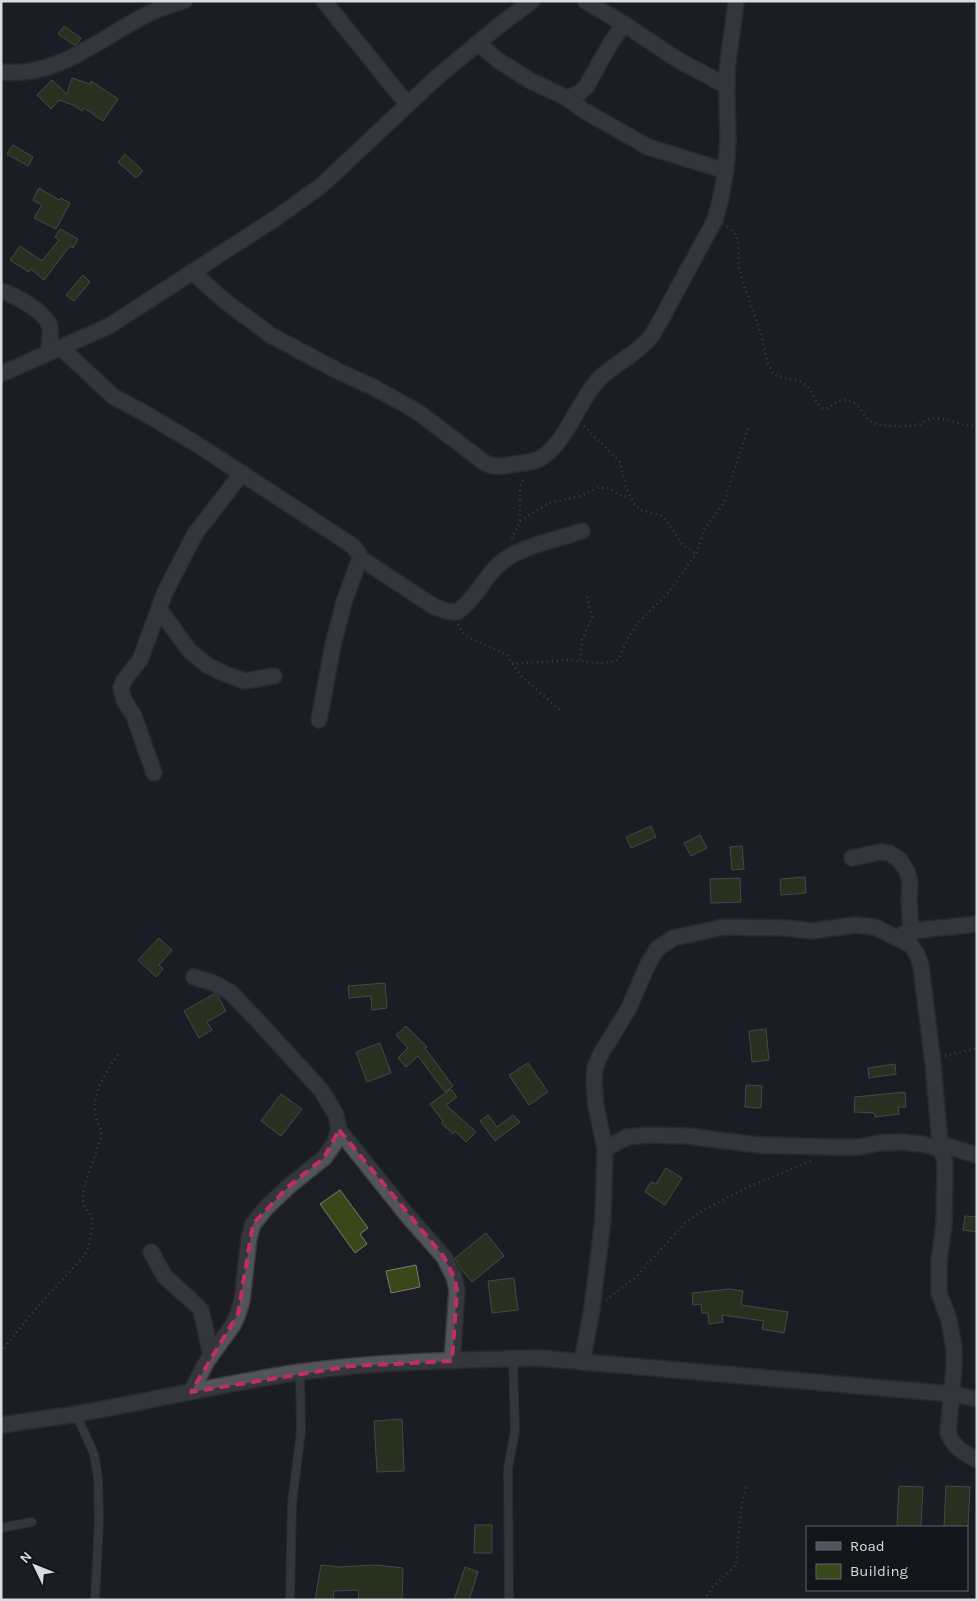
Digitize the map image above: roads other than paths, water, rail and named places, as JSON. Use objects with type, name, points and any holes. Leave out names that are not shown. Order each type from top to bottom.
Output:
[{"type":"street","points":[[1,72],[29,73],[55,66],[90,49],[132,21],[163,7],[184,1]]},
{"type":"street","points":[[324,1],[407,104]]},
{"type":"street","points":[[1,374],[109,326],[276,218],[322,185],[407,104],[501,24],[532,1]]},
{"type":"street","points":[[585,1],[678,60],[727,86]]},
{"type":"street","points":[[192,272],[226,302],[272,336],[418,412],[485,463],[500,467],[537,460],[545,456],[557,443],[600,378],[641,348],[653,334],[715,220],[721,201],[726,171],[728,141],[728,48],[736,1]]},
{"type":"street","points":[[567,98],[579,93],[586,87],[624,24]]},
{"type":"street","points":[[478,43],[498,61],[531,81],[567,98],[583,110],[648,147],[726,171]]},
{"type":"street","points":[[1,291],[25,302],[46,320],[50,327],[54,350],[108,393],[195,443],[354,546],[360,558],[433,606],[446,611],[457,612],[465,607],[489,575],[508,557],[582,531]]},
{"type":"street","points":[[154,773],[134,716],[124,700],[121,688],[124,680],[140,660],[165,592],[195,534],[242,473]]},
{"type":"street","points":[[319,720],[333,645],[344,602],[360,558]]},
{"type":"street","points":[[159,609],[189,650],[207,665],[223,673],[245,680],[274,676]]},
{"type":"street","points":[[852,858],[879,852],[889,853],[899,859],[908,871],[910,882],[909,900],[904,934],[917,954],[921,966],[944,1163],[944,1224],[939,1260],[939,1293],[949,1320],[954,1348],[948,1433],[950,1440],[958,1449],[977,1460]]},
{"type":"street","points":[[582,1362],[592,1309],[603,1220],[604,1149],[596,1106],[594,1068],[628,1010],[648,964],[657,949],[683,934],[724,927],[812,931],[855,925],[875,926],[904,934],[977,924]]},
{"type":"street","points":[[194,977],[213,983],[230,992],[264,1026],[321,1090],[336,1115],[339,1130],[407,1215],[444,1256],[454,1277],[457,1290],[452,1361]]},
{"type":"street","points":[[191,1392],[211,1355],[233,1325],[238,1314],[243,1293],[249,1238],[253,1224],[266,1208],[289,1186],[324,1158],[334,1144],[339,1130]]},
{"type":"street","points":[[604,1149],[627,1136],[647,1135],[687,1136],[758,1144],[831,1147],[902,1142],[941,1146],[977,1155]]},
{"type":"street","points":[[151,1252],[165,1277],[201,1310],[211,1355]]},
{"type":"street","points":[[1,1425],[76,1414],[300,1372],[351,1366],[538,1358],[952,1394],[977,1399]]},
{"type":"lane","points":[[509,1600],[508,1468],[515,1431],[513,1359]]},
{"type":"lane","points":[[290,1600],[292,1503],[301,1431],[300,1372]]},
{"type":"lane","points":[[76,1414],[94,1454],[98,1478],[99,1521],[96,1600]]},
{"type":"lane","points":[[1,1528],[32,1522]]}]
